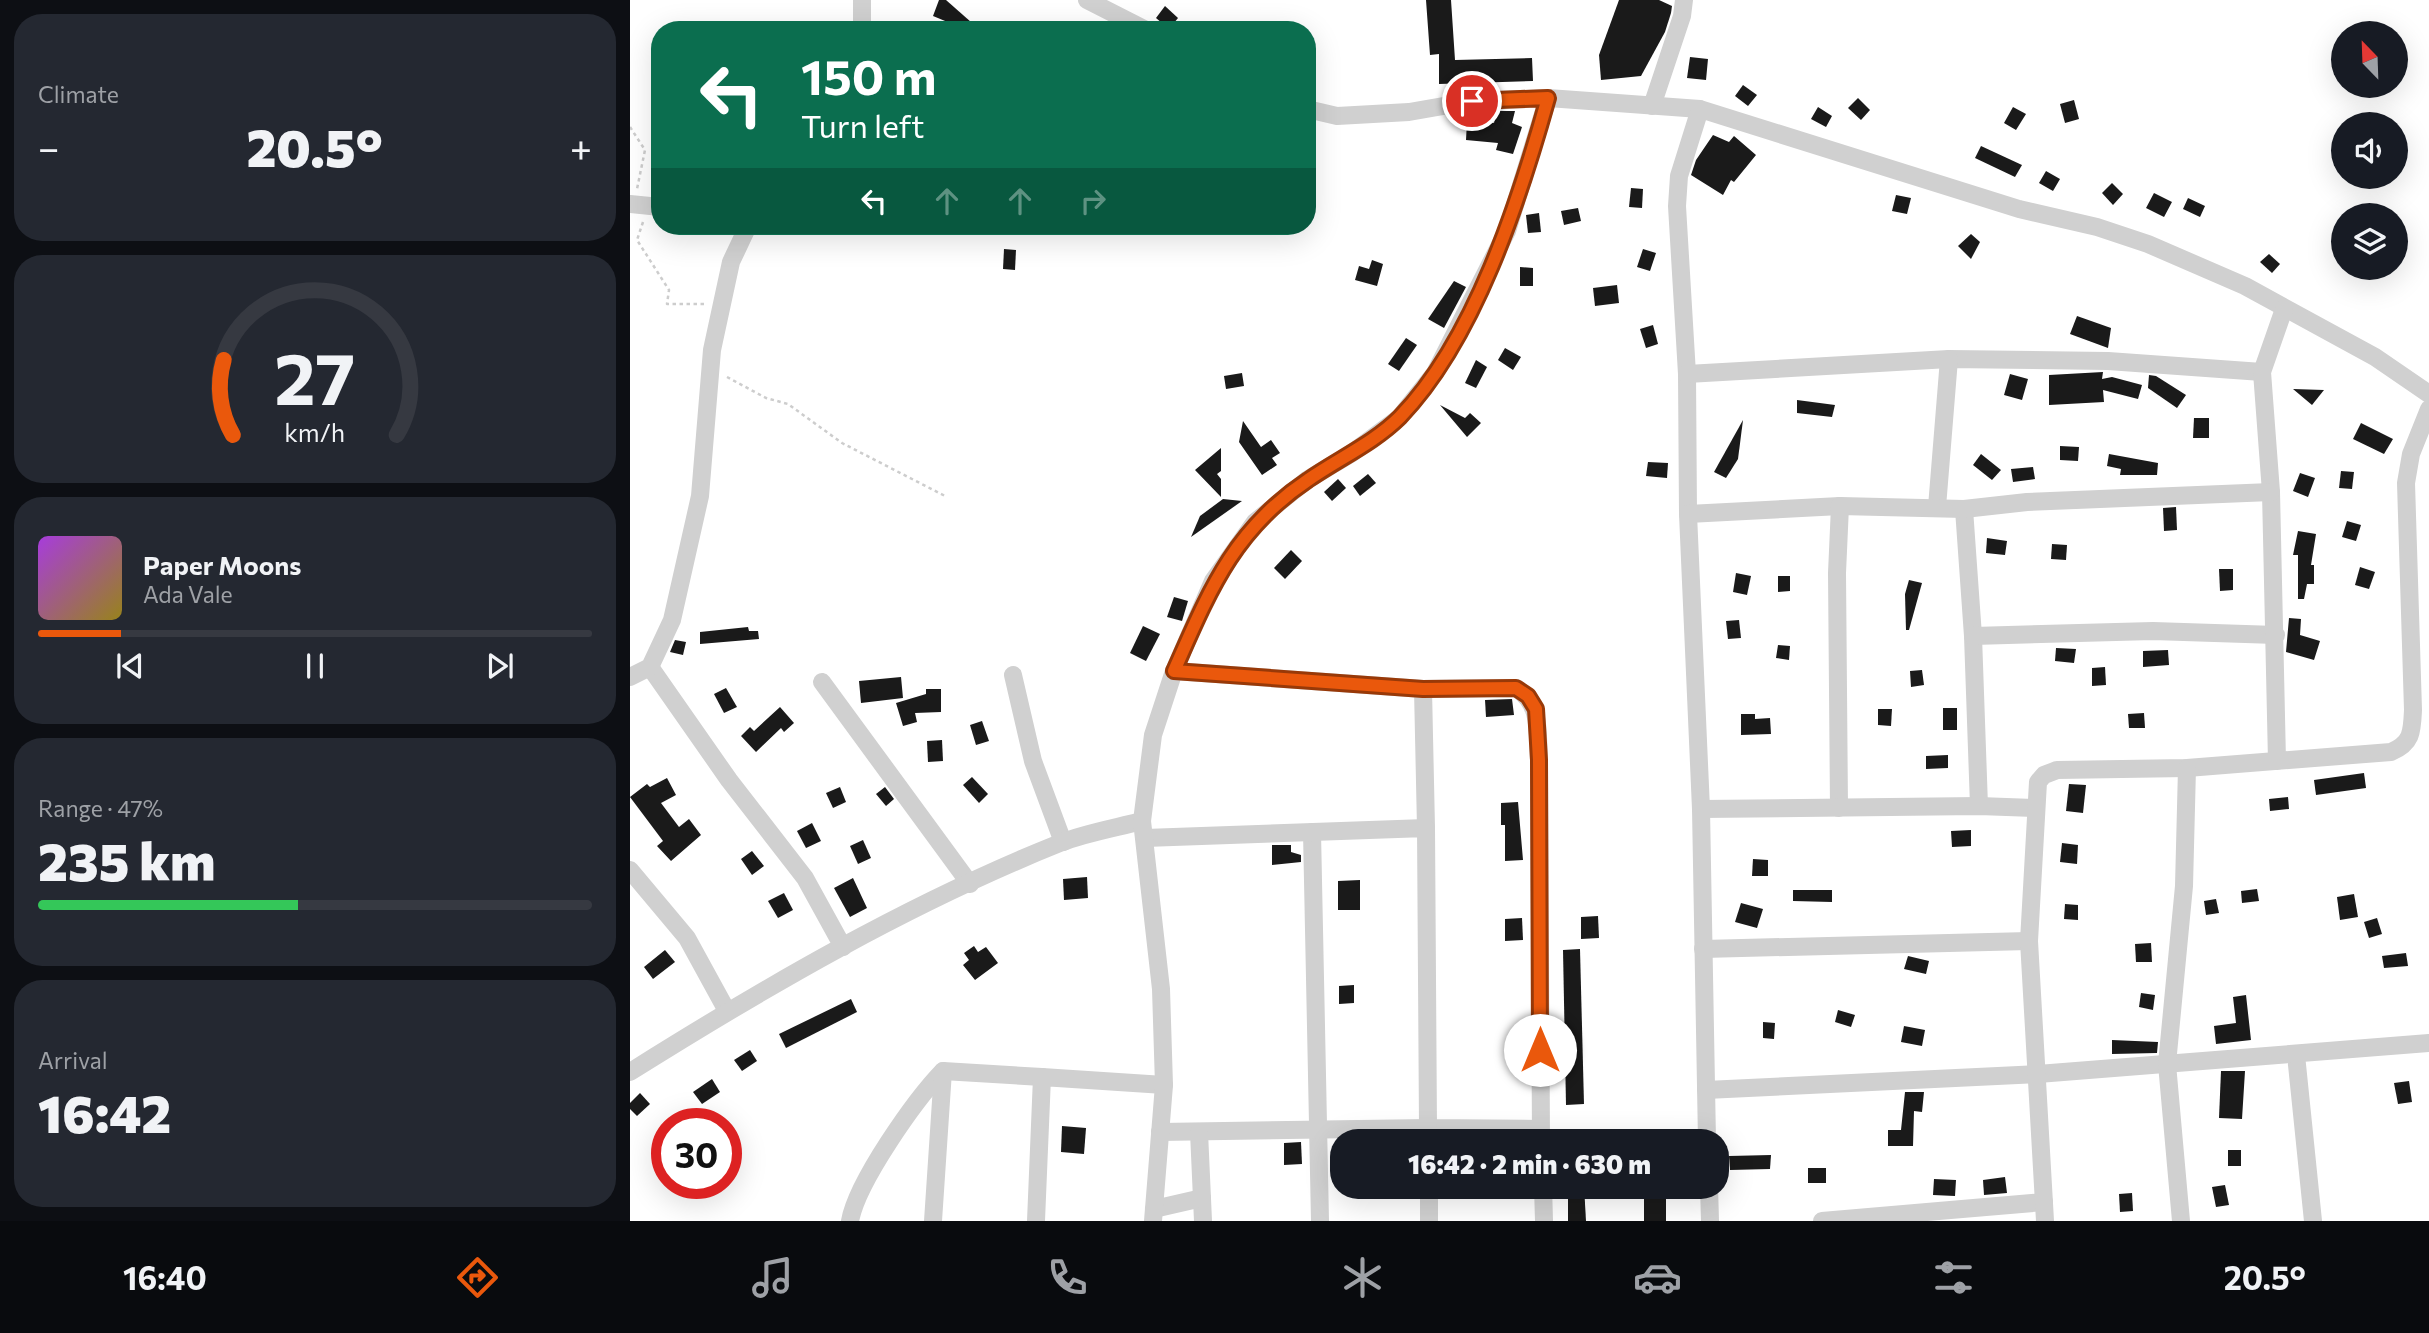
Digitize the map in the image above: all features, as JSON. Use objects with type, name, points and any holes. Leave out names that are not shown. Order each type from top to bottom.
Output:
[{"type":"street","points":[[862,0],[862,21]]},
{"type":"street","points":[[1087,0],[1128,21]]},
{"type":"street","points":[[1653,106],[1682,16],[1684,0]]},
{"type":"street","points":[[1202,1198],[1154,1215],[1164,1085],[1161,989],[1143,829],[1153,735],[1174,671],[1213,581],[1255,522],[1307,480],[1352,453],[1399,418],[1435,373],[1478,293],[1507,231],[1548,98]]},
{"type":"street","points":[[1316,111],[1337,116],[1409,112],[1472,101],[1548,98],[1700,109],[2019,209],[2148,244],[2245,286],[2375,357],[2429,394]]},
{"type":"street","points":[[1700,109],[1679,176],[1677,206],[1687,373],[1688,514],[1701,809],[1707,1129]]},
{"type":"street","points":[[633,204],[651,206]]},
{"type":"street","points":[[630,677],[650,667],[672,620],[700,496],[712,350],[731,262],[744,235]]},
{"type":"street","points":[[2277,761],[2271,492],[2262,372],[2284,309]]},
{"type":"street","points":[[1687,373],[1949,359],[2108,360],[2262,372]]},
{"type":"street","points":[[1937,507],[1949,359]]},
{"type":"street","points":[[2045,1221],[2029,941],[2038,782],[2044,775],[2057,770],[2187,768],[2391,752],[2405,746],[2411,737],[2413,710],[2406,483],[2411,454],[2429,409]]},
{"type":"street","points":[[1688,514],[1840,506],[1964,509],[2129,497],[2271,492]]},
{"type":"street","points":[[1839,808],[1837,573],[1840,506]]},
{"type":"street","points":[[1964,509],[1973,636],[1979,806]]},
{"type":"street","points":[[1973,636],[2164,631],[2276,635]]},
{"type":"street","points":[[650,667],[729,780],[805,878],[843,947]]},
{"type":"street","points":[[1174,671],[1423,689],[1516,688],[1528,696],[1536,709],[1539,774],[1541,1129]]},
{"type":"street","points":[[1013,674],[1033,761],[1063,842]]},
{"type":"street","points":[[822,682],[970,884]]},
{"type":"street","points":[[1423,689],[1428,1129]]},
{"type":"street","points":[[2181,1221],[2167,1064],[2183,886],[2187,768]]},
{"type":"street","points":[[1701,809],[1979,806],[2035,808]]},
{"type":"street","points":[[630,1072],[727,1011],[843,947],[970,884],[1063,842],[1143,829],[1312,832],[1426,828]]},
{"type":"street","points":[[1312,832],[1320,1221]]},
{"type":"street","points":[[630,870],[687,938],[727,1011]]},
{"type":"street","points":[[1703,949],[2029,941]]},
{"type":"street","points":[[1706,1090],[2038,1074],[2429,1043]]},
{"type":"street","points":[[2296,1055],[2313,1221]]},
{"type":"street","points":[[850,1221],[852,1208],[874,1169],[922,1092],[943,1071],[1164,1085]]},
{"type":"street","points":[[933,1221],[943,1071]]},
{"type":"street","points":[[1036,1221],[1042,1077]]},
{"type":"street","points":[[1160,1132],[1330,1131]]},
{"type":"street","points":[[1199,1132],[1203,1221]]},
{"type":"street","points":[[1429,1199],[1429,1221]]},
{"type":"street","points":[[1543,1199],[1544,1221]]},
{"type":"street","points":[[1709,1199],[1710,1221]]},
{"type":"street","points":[[1822,1221],[2044,1202]]},
{"type":"path","points":[[630,127],[645,150],[637,176],[633,204],[643,221],[637,240],[669,290],[667,304],[722,304]]},
{"type":"path","points":[[710,374],[733,378],[766,398],[788,404],[842,443],[947,497]]},
{"type":"building","points":[[939,0],[946,0],[970,21],[945,21],[933,16]]},
{"type":"building","points":[[1426,0],[1451,0],[1455,60],[1532,58],[1533,81],[1439,84],[1439,54],[1430,55]]},
{"type":"building","points":[[1619,0],[1659,0],[1672,6],[1671,13],[1665,32],[1641,76],[1601,80],[1599,55]]},
{"type":"building","points":[[1165,6],[1178,18],[1176,21],[1160,21],[1156,18]]},
{"type":"building","points":[[1690,57],[1708,59],[1706,80],[1687,78]]},
{"type":"building","points":[[1743,85],[1757,95],[1748,106],[1735,96]]},
{"type":"building","points":[[1858,98],[1870,110],[1861,120],[1848,108]]},
{"type":"building","points":[[2074,100],[2079,119],[2065,123],[2060,104]]},
{"type":"building","points":[[1818,107],[1832,116],[1826,127],[1811,119]]},
{"type":"building","points":[[2013,107],[2026,114],[2016,130],[2004,123]]},
{"type":"building","points":[[1497,111],[1515,111],[1512,123],[1522,127],[1513,154],[1496,150],[1498,143],[1466,140],[1467,121],[1494,123]]},
{"type":"building","points":[[1713,135],[1729,142],[1734,136],[1756,155],[1734,182],[1731,180],[1723,195],[1691,175],[1696,160]]},
{"type":"building","points":[[1981,146],[2022,165],[2015,177],[1975,158]]},
{"type":"building","points":[[2046,171],[2060,179],[2053,191],[2039,183]]},
{"type":"building","points":[[2112,183],[2123,194],[2113,205],[2102,193]]},
{"type":"building","points":[[1631,188],[1643,189],[1642,208],[1629,207]]},
{"type":"building","points":[[2154,193],[2172,202],[2164,217],[2146,208]]},
{"type":"building","points":[[1896,195],[1911,198],[1907,214],[1892,211]]},
{"type":"building","points":[[2188,198],[2205,206],[2200,217],[2183,209]]},
{"type":"building","points":[[1578,208],[1581,221],[1564,225],[1561,211]]},
{"type":"building","points":[[1539,213],[1541,232],[1528,233],[1526,215]]},
{"type":"building","points":[[1971,234],[1980,242],[1971,259],[1958,246]]},
{"type":"building","points":[[1004,249],[1016,250],[1015,270],[1003,269]]},
{"type":"building","points":[[1643,249],[1656,253],[1650,271],[1637,267]]},
{"type":"building","points":[[2269,254],[2280,264],[2272,273],[2260,262]]},
{"type":"building","points":[[1372,260],[1383,264],[1377,286],[1355,280],[1359,266],[1369,269]]},
{"type":"building","points":[[1520,267],[1533,268],[1533,286],[1520,286]]},
{"type":"building","points":[[1454,281],[1466,287],[1444,328],[1428,319]]},
{"type":"building","points":[[1617,285],[1619,303],[1595,306],[1593,288]]},
{"type":"building","points":[[2077,316],[2111,328],[2108,348],[2070,334]]},
{"type":"building","points":[[1653,325],[1658,344],[1646,348],[1640,329]]},
{"type":"building","points":[[1406,338],[1417,345],[1399,371],[1388,364]]},
{"type":"building","points":[[1505,348],[1521,357],[1513,370],[1498,360]]},
{"type":"building","points":[[1476,360],[1487,367],[1476,388],[1465,383]]},
{"type":"building","points":[[2103,372],[2102,379],[2112,377],[2142,385],[2138,399],[2103,390],[2104,402],[2049,405],[2049,375]]},
{"type":"building","points":[[1242,373],[1244,386],[1226,389],[1224,376]]},
{"type":"building","points":[[2010,374],[2028,379],[2022,400],[2004,395]]},
{"type":"building","points":[[2149,375],[2156,376],[2186,395],[2177,408],[2148,388]]},
{"type":"building","points":[[2293,389],[2324,390],[2312,405]]},
{"type":"building","points":[[1797,400],[1835,405],[1832,417],[1797,413]]},
{"type":"building","points":[[1440,405],[1465,418],[1470,413],[1481,423],[1467,437]]},
{"type":"building","points":[[2194,418],[2209,418],[2209,438],[2193,438]]},
{"type":"building","points":[[1743,420],[1738,459],[1726,478],[1714,472]]},
{"type":"building","points":[[1243,421],[1261,447],[1271,440],[1280,453],[1272,458],[1277,465],[1262,475],[1239,442]]},
{"type":"building","points":[[2361,423],[2393,439],[2384,454],[2353,439]]},
{"type":"building","points":[[2060,446],[2079,447],[2078,461],[2060,460]]},
{"type":"building","points":[[1221,448],[1221,471],[1217,474],[1221,479],[1221,497],[1195,470]]},
{"type":"building","points":[[1981,454],[2001,470],[1992,480],[1973,465]]},
{"type":"building","points":[[2109,454],[2158,463],[2157,475],[2120,475],[2121,469],[2107,466]]},
{"type":"building","points":[[1648,462],[1668,463],[1667,478],[1646,476]]},
{"type":"building","points":[[2033,467],[2035,479],[2013,482],[2011,469]]},
{"type":"building","points":[[2341,471],[2354,472],[2352,489],[2339,488]]},
{"type":"building","points":[[2300,473],[2315,478],[2308,497],[2293,491]]},
{"type":"building","points":[[1368,474],[1376,483],[1360,496],[1353,486]]},
{"type":"building","points":[[1338,479],[1346,488],[1332,501],[1324,492]]},
{"type":"building","points":[[1223,499],[1242,501],[1191,537],[1200,516]]},
{"type":"building","points":[[2176,507],[2177,530],[2164,531],[2163,508]]},
{"type":"building","points":[[2347,521],[2361,525],[2356,541],[2342,537]]},
{"type":"building","points":[[2298,531],[2316,534],[2311,565],[2314,565],[2314,584],[2307,584],[2304,599],[2298,599],[2298,555],[2293,555]]},
{"type":"building","points":[[1987,538],[2007,541],[2005,555],[1986,553]]},
{"type":"building","points":[[2052,544],[2067,545],[2066,560],[2051,559]]},
{"type":"building","points":[[1291,550],[1302,561],[1285,579],[1274,568]]},
{"type":"building","points":[[2360,567],[2375,572],[2369,589],[2355,585]]},
{"type":"building","points":[[2219,569],[2233,569],[2233,590],[2220,591]]},
{"type":"building","points":[[1736,573],[1751,576],[1747,595],[1733,592]]},
{"type":"building","points":[[1778,576],[1790,576],[1790,591],[1778,592]]},
{"type":"building","points":[[1909,580],[1922,583],[1909,630],[1906,630],[1905,594]]},
{"type":"building","points":[[1174,597],[1188,601],[1182,621],[1167,617]]},
{"type":"building","points":[[2289,618],[2301,619],[2300,635],[2320,641],[2314,660],[2286,652]]},
{"type":"building","points":[[1739,620],[1741,638],[1728,639],[1726,621]]},
{"type":"building","points":[[1143,626],[1160,634],[1146,661],[1130,653]]},
{"type":"building","points":[[748,627],[749,631],[758,631],[759,639],[700,644],[700,632]]},
{"type":"building","points":[[675,640],[686,642],[683,655],[670,652]]},
{"type":"building","points":[[1778,645],[1790,646],[1789,660],[1776,658]]},
{"type":"building","points":[[2056,648],[2076,649],[2074,663],[2055,661]]},
{"type":"building","points":[[2168,650],[2169,665],[2143,667],[2143,651]]},
{"type":"building","points":[[2105,667],[2106,685],[2092,686],[2092,668]]},
{"type":"building","points":[[1922,670],[1924,685],[1911,687],[1910,671]]},
{"type":"building","points":[[901,677],[903,698],[861,703],[859,681]]},
{"type":"building","points":[[726,688],[737,707],[724,713],[714,694]]},
{"type":"building","points":[[926,689],[941,689],[941,712],[915,713],[917,722],[903,726],[896,703],[926,694]]},
{"type":"building","points":[[1512,699],[1514,715],[1486,717],[1485,700]]},
{"type":"building","points":[[780,707],[794,723],[784,732],[781,728],[756,752],[741,736],[750,727],[754,731]]},
{"type":"building","points":[[1943,708],[1957,708],[1957,730],[1943,730]]},
{"type":"building","points":[[1878,709],[1892,709],[1891,726],[1878,725]]},
{"type":"building","points":[[2144,713],[2145,728],[2129,728],[2128,714]]},
{"type":"building","points":[[1741,714],[1755,714],[1755,719],[1770,718],[1771,734],[1741,735]]},
{"type":"building","points":[[982,721],[989,741],[976,745],[970,725]]},
{"type":"building","points":[[942,740],[943,761],[928,762],[927,741]]},
{"type":"building","points":[[1948,755],[1948,768],[1926,769],[1926,756]]},
{"type":"building","points":[[2364,773],[2366,788],[2316,795],[2314,780]]},
{"type":"building","points":[[972,777],[988,794],[979,803],[963,785]]},
{"type":"building","points":[[667,778],[676,795],[661,803],[679,827],[689,819],[701,835],[671,861],[657,846],[663,841],[630,797],[647,784],[650,787]]},
{"type":"building","points":[[2069,784],[2086,785],[2083,813],[2066,811]]},
{"type":"building","points":[[840,787],[846,802],[833,808],[826,793]]},
{"type":"building","points":[[885,787],[894,799],[886,806],[876,794]]},
{"type":"building","points":[[2288,797],[2289,809],[2270,811],[2269,799]]},
{"type":"building","points":[[1518,802],[1523,860],[1505,861],[1505,825],[1501,825],[1501,803]]},
{"type":"building","points":[[812,823],[821,841],[806,848],[797,831]]},
{"type":"building","points":[[1971,830],[1971,846],[1952,847],[1951,831]]},
{"type":"building","points":[[863,840],[871,858],[858,864],[850,846]]},
{"type":"building","points":[[2062,843],[2078,845],[2077,864],[2060,862]]},
{"type":"building","points":[[1272,845],[1291,845],[1291,852],[1301,855],[1301,862],[1272,865]]},
{"type":"building","points":[[752,851],[764,866],[752,875],[741,859]]},
{"type":"building","points":[[1753,859],[1768,860],[1768,876],[1752,876]]},
{"type":"building","points":[[1087,877],[1088,898],[1064,900],[1063,879]]},
{"type":"building","points":[[853,878],[867,908],[850,917],[834,888]]},
{"type":"building","points":[[1360,880],[1360,910],[1338,910],[1338,881]]},
{"type":"building","points":[[2257,889],[2259,901],[2242,903],[2241,891]]},
{"type":"building","points":[[1793,890],[1832,890],[1832,902],[1793,901]]},
{"type":"building","points":[[784,893],[793,910],[778,918],[768,901]]},
{"type":"building","points":[[2354,894],[2358,917],[2340,920],[2337,897]]},
{"type":"building","points":[[2216,899],[2219,913],[2206,915],[2204,901]]},
{"type":"building","points":[[1741,903],[1763,909],[1757,928],[1735,922]]},
{"type":"building","points":[[2065,904],[2078,905],[2078,920],[2064,919]]},
{"type":"building","points":[[1598,916],[1599,938],[1581,939],[1581,917]]},
{"type":"building","points":[[1522,918],[1523,940],[1505,941],[1505,919]]},
{"type":"building","points":[[2377,918],[2382,934],[2369,938],[2364,922]]},
{"type":"building","points":[[2151,943],[2152,962],[2136,962],[2135,944]]},
{"type":"building","points":[[974,946],[978,952],[986,947],[998,963],[975,980],[963,965],[969,960],[964,953]]},
{"type":"building","points":[[1580,949],[1584,1104],[1566,1105],[1563,950]]},
{"type":"building","points":[[665,950],[675,962],[653,979],[644,967]]},
{"type":"building","points":[[2406,953],[2408,966],[2384,968],[2382,956]]},
{"type":"building","points":[[1908,956],[1929,961],[1926,974],[1904,969]]},
{"type":"building","points":[[1354,985],[1354,1003],[1339,1004],[1339,986]]},
{"type":"building","points":[[2141,993],[2155,995],[2153,1010],[2139,1007]]},
{"type":"building","points":[[2246,995],[2251,1040],[2216,1044],[2214,1026],[2236,1023],[2233,997]]},
{"type":"building","points":[[851,999],[857,1012],[786,1048],[779,1034]]},
{"type":"building","points":[[1838,1010],[1855,1015],[1851,1027],[1835,1022]]},
{"type":"building","points":[[1763,1022],[1775,1023],[1774,1039],[1763,1038]]},
{"type":"building","points":[[1904,1026],[1925,1030],[1922,1046],[1901,1042]]},
{"type":"building","points":[[2112,1040],[2158,1042],[2157,1053],[2112,1054]]},
{"type":"building","points":[[750,1050],[757,1061],[742,1071],[734,1060]]},
{"type":"building","points":[[2221,1071],[2245,1071],[2242,1119],[2219,1118]]},
{"type":"building","points":[[712,1079],[720,1092],[702,1104],[693,1092]]},
{"type":"building","points":[[2409,1081],[2412,1102],[2398,1104],[2394,1083]]},
{"type":"building","points":[[1905,1092],[1924,1092],[1922,1112],[1914,1111],[1913,1146],[1888,1146],[1888,1130],[1901,1130]]},
{"type":"building","points":[[640,1093],[650,1104],[637,1116],[630,1109],[630,1103]]},
{"type":"building","points":[[1062,1126],[1086,1128],[1084,1154],[1061,1152]]},
{"type":"building","points":[[1301,1142],[1302,1164],[1284,1165],[1284,1143]]},
{"type":"building","points":[[2228,1150],[2241,1150],[2241,1166],[2228,1166]]},
{"type":"building","points":[[1771,1155],[1770,1169],[1730,1170],[1729,1156]]},
{"type":"building","points":[[1808,1168],[1826,1168],[1826,1183],[1808,1183]]},
{"type":"building","points":[[2005,1177],[2007,1193],[1984,1195],[1983,1180]]},
{"type":"building","points":[[1934,1179],[1956,1180],[1955,1196],[1933,1195]]},
{"type":"building","points":[[2225,1185],[2229,1205],[2216,1207],[2212,1187]]},
{"type":"building","points":[[2132,1193],[2133,1211],[2120,1212],[2119,1194]]},
{"type":"building","points":[[1568,1199],[1585,1199],[1586,1221],[1568,1221]]},
{"type":"building","points":[[1644,1199],[1666,1199],[1666,1221],[1644,1221]]},
{"type":"route","points":[[1472,101],[1548,98],[1507,231],[1478,293],[1435,373],[1399,418],[1352,453],[1307,480],[1255,522],[1213,581],[1174,671],[1423,689],[1516,688],[1528,696],[1536,709],[1539,760],[1540,1050]]}]
